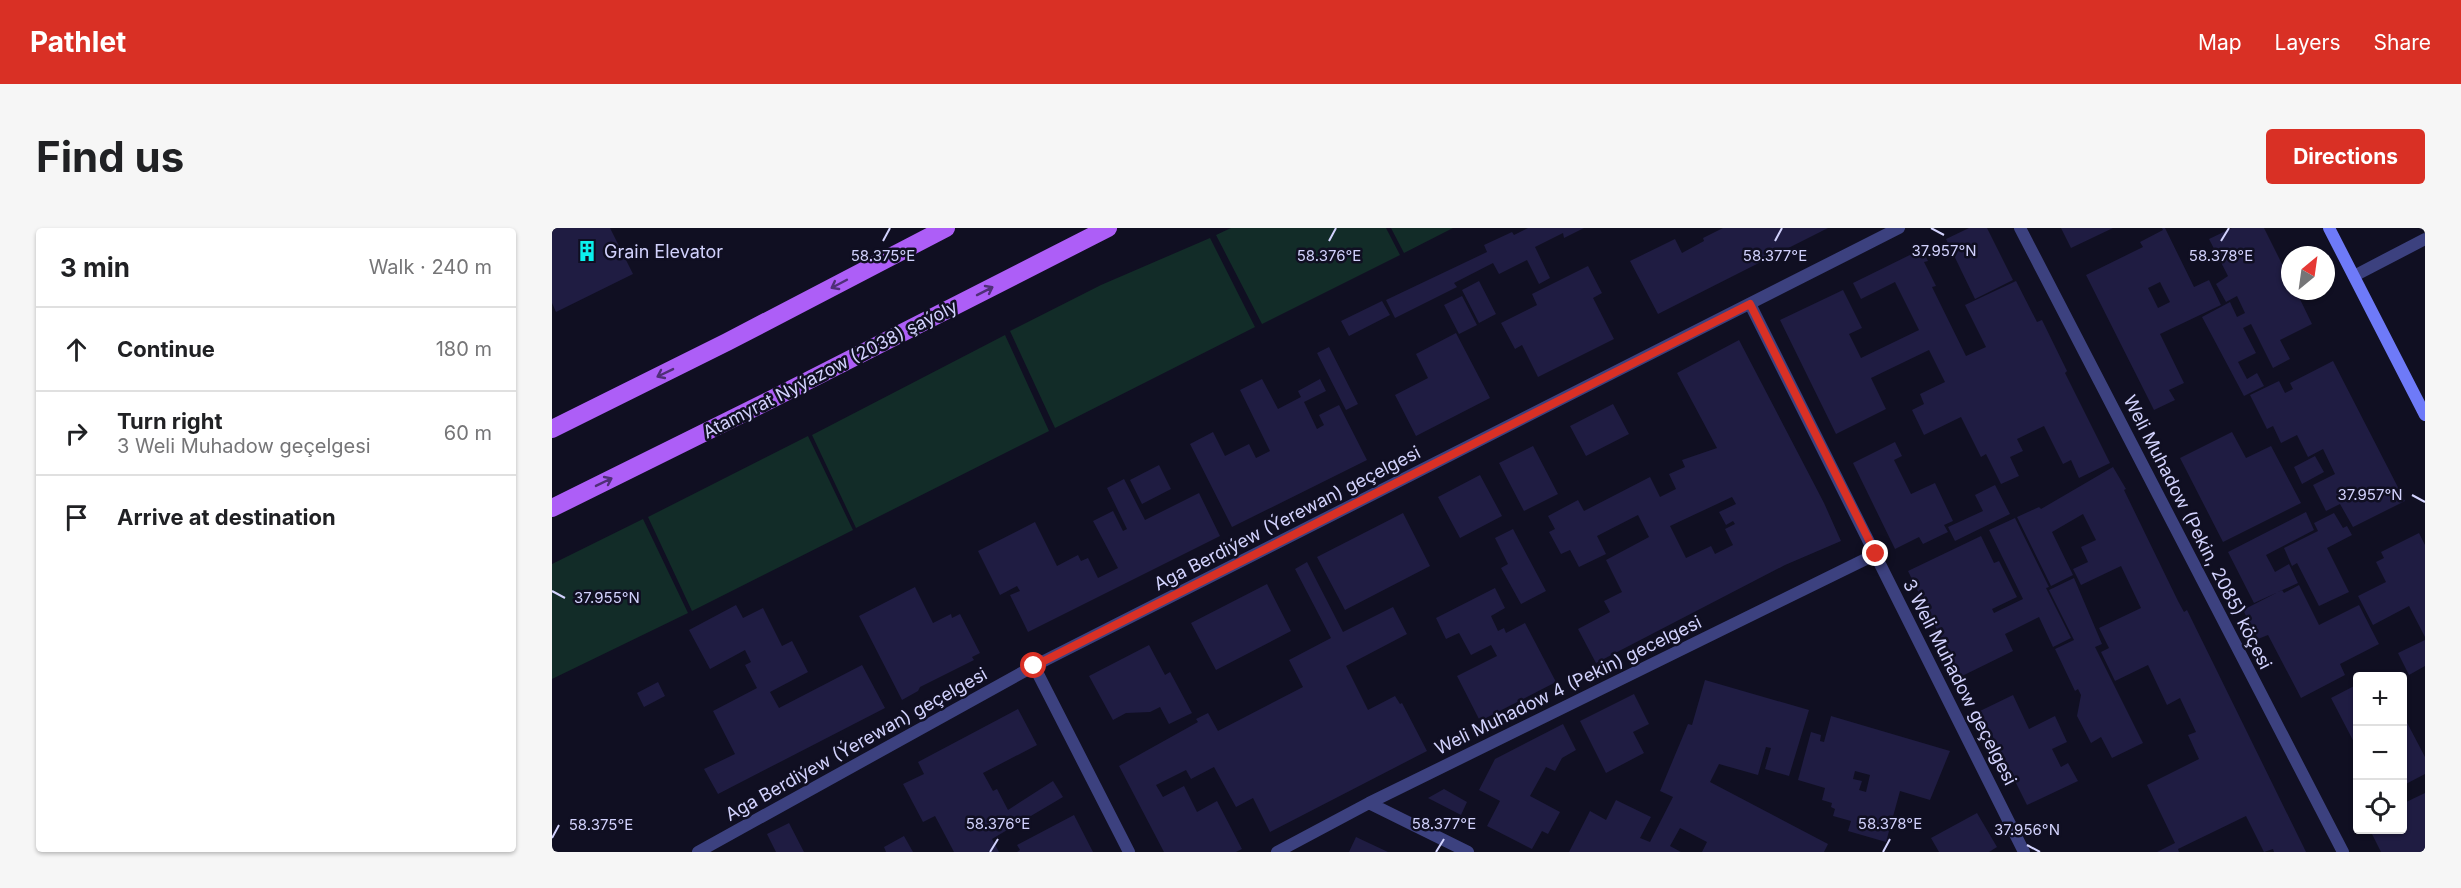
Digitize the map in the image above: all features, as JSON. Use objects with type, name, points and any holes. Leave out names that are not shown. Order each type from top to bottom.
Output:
[{"type":"main road","points":[[552,429],[728,342],[946,228]]},
{"type":"main road","name":"Atamyrat Nyýazow (2038) şaýoly","points":[[552,508],[1108,228]]},
{"type":"street","name":"Aga Berdiýew (Ýerewan) geçelgesi","points":[[698,852],[1034,666],[1899,228]]},
{"type":"street","name":"Weli Muhadow (Pekin, 2085) köçesi","points":[[2020,228],[2343,852]]},
{"type":"street","points":[[2329,228],[2425,415]]},
{"type":"street","points":[[2354,276],[2425,239]]},
{"type":"street","name":"3 Weli Muhadow geçelgesi","points":[[1750,304],[2024,852]]},
{"type":"street","name":"Weli Muhadow 4 (Pekin) gecelgesi","points":[[1277,852],[1369,803],[1876,554]]},
{"type":"street","points":[[1034,666],[1129,852]]},
{"type":"street","points":[[1369,803],[1468,852]]},
{"type":"green space","points":[[1231,228],[1386,228],[1400,255],[1262,324],[1216,235]]},
{"type":"green space","points":[[1391,228],[1453,228],[1404,253]]},
{"type":"green space","points":[[1210,238],[1255,327],[1055,428],[1010,331],[1101,285]]},
{"type":"green space","points":[[1005,335],[1049,431],[856,528],[812,435]]},
{"type":"green space","points":[[808,436],[853,530],[692,611],[648,517]]},
{"type":"green space","points":[[643,519],[688,613],[552,679],[552,564]]},
{"type":"building","name":"Grain Elevator","points":[[552,228],[610,228],[633,274],[556,312],[552,303]]},
{"type":"building","points":[[1528,228],[1584,228],[1564,238],[1563,233],[1535,247],[1550,278],[1539,284],[1527,260],[1499,274],[1493,263],[1454,283],[1457,287],[1395,318],[1386,300],[1487,252],[1484,245],[1512,232],[1514,235]]},
{"type":"building","points":[[1723,228],[1828,228],[1658,314],[1630,261],[1675,239],[1682,253],[1704,241],[1703,238]]},
{"type":"building","points":[[1969,228],[1987,228],[2013,280],[1975,299],[1946,239]]},
{"type":"building","points":[[2061,228],[2113,228],[2071,248]]},
{"type":"building","points":[[2162,228],[2165,228],[2194,287],[2209,280],[2221,305],[2160,334],[2184,383],[2169,390],[2175,400],[2154,410],[2086,275],[2143,247],[2140,242],[2163,230]],"holes":[[[2160,282],[2170,302],[2158,308],[2148,288]]]},
{"type":"building","points":[[2232,228],[2264,228],[2281,262],[2281,300],[2300,300],[2312,324],[2280,340],[2290,359],[2273,368],[2251,324],[2243,328],[2256,353],[2238,362],[2247,379],[2257,373],[2264,386],[2244,396],[2202,317],[2230,302],[2237,317],[2245,313],[2237,296],[2226,302],[2216,284],[2228,276],[2209,239]]},
{"type":"building","points":[[1922,249],[1928,261],[1924,262],[1936,286],[1932,287],[1966,356],[1986,347],[1965,305],[2016,281],[2037,322],[2042,320],[2067,371],[2065,373],[2110,463],[2079,478],[2071,460],[2063,464],[2044,426],[2017,439],[2023,451],[2010,457],[2019,476],[2001,484],[1986,454],[1981,457],[1961,417],[1924,435],[1912,410],[1924,404],[1920,394],[1945,382],[1929,350],[1871,378],[1886,409],[1836,434],[1780,320],[1843,290],[1862,328],[1849,334],[1861,358],[1919,330],[1895,282],[1861,299],[1853,283]]},
{"type":"building","points":[[1588,266],[1602,293],[1593,298],[1614,339],[1538,377],[1522,345],[1515,349],[1501,323],[1537,305],[1532,294]]},
{"type":"building","points":[[1479,281],[1496,314],[1479,323],[1462,290]]},
{"type":"building","points":[[1462,296],[1477,325],[1459,334],[1444,305]]},
{"type":"building","points":[[1382,301],[1390,315],[1349,336],[1341,321]]},
{"type":"building","points":[[1456,333],[1490,398],[1416,436],[1395,395],[1428,378],[1416,354]]},
{"type":"building","points":[[1739,340],[1824,503],[1841,541],[1785,565],[1596,663],[1578,629],[1610,612],[1604,601],[1622,592],[1606,560],[1649,537],[1638,515],[1597,536],[1606,554],[1579,567],[1570,550],[1561,554],[1549,532],[1555,529],[1548,516],[1578,500],[1584,511],[1650,477],[1660,497],[1676,489],[1669,474],[1685,467],[1682,460],[1717,448],[1677,373]],"holes":[[[1732,497],[1736,504],[1719,512],[1726,525],[1733,521],[1735,524],[1725,529],[1733,545],[1715,554],[1711,546],[1686,558],[1670,526]]]},
{"type":"building","points":[[1329,347],[1358,404],[1346,410],[1317,353]]},
{"type":"building","points":[[2333,361],[2405,501],[2353,527],[2340,504],[2326,511],[2313,485],[2335,474],[2323,449],[2308,457],[2297,435],[2281,443],[2273,426],[2267,429],[2250,395],[2279,381],[2285,393],[2293,389],[2290,383]]},
{"type":"building","points":[[1262,379],[1278,409],[1301,397],[1298,391],[1320,379],[1326,391],[1304,402],[1317,429],[1324,425],[1319,415],[1339,405],[1367,460],[1232,527],[1190,444],[1213,432],[1225,456],[1249,444],[1256,458],[1270,451],[1240,390]]},
{"type":"building","points":[[1613,404],[1629,434],[1586,456],[1570,426]]},
{"type":"building","points":[[2232,432],[2246,458],[2271,446],[2301,503],[2223,542],[2180,458]]},
{"type":"building","points":[[1895,442],[1902,456],[1894,460],[1911,494],[1935,483],[1953,521],[1944,525],[1948,532],[1923,544],[1919,537],[1895,549],[1853,463]]},
{"type":"building","points":[[1533,446],[1558,494],[1524,511],[1499,463]]},
{"type":"building","points":[[2315,456],[2324,472],[2302,484],[2294,467]]},
{"type":"building","points":[[1159,465],[1171,489],[1142,504],[1130,480]]},
{"type":"building","points":[[2113,467],[2126,489],[2124,490],[2178,601],[2184,612],[2187,610],[2306,852],[2274,852],[2273,849],[2264,852],[2246,816],[2178,849],[2179,852],[2157,852],[2175,843],[2147,785],[2199,759],[2188,735],[2196,732],[2180,698],[2167,705],[2148,665],[2115,681],[2101,652],[2109,648],[2099,628],[2141,608],[2121,566],[2081,585],[2073,569],[2088,562],[2081,547],[2096,540],[2083,514],[2052,532],[2073,575],[2051,586],[2017,517],[2039,507],[2041,509]]},
{"type":"building","points":[[1480,475],[1502,516],[1460,538],[1438,497]]},
{"type":"building","points":[[1124,479],[1145,520],[1199,493],[1220,536],[1028,632],[1010,595],[1020,591],[1017,586],[1000,595],[978,551],[1035,522],[1057,566],[1078,555],[1081,561],[1088,558],[1098,578],[1118,568],[1093,521],[1113,511],[1123,531],[1127,529],[1107,488]]},
{"type":"building","points":[[1995,485],[2010,514],[1955,541],[1948,527],[1983,511],[1975,495]]},
{"type":"building","points":[[2306,512],[2314,530],[2266,555],[2275,572],[2289,564],[2298,583],[2254,603],[2228,552]]},
{"type":"building","points":[[1403,513],[1430,566],[1345,610],[1317,557]]},
{"type":"building","points":[[2334,513],[2343,528],[2347,526],[2352,535],[2327,548],[2349,592],[2319,606],[2297,563],[2292,566],[2284,548],[2318,531],[2314,523]]},
{"type":"building","points":[[2015,518],[2071,638],[2053,647],[2039,617],[2005,634],[2013,651],[1960,677],[1908,571],[1981,536],[1994,563],[1999,561],[2017,597],[1992,609],[1994,613],[2023,599],[1989,530]]},
{"type":"building","points":[[1513,529],[1546,591],[1521,604],[1501,568],[1508,564],[1495,538]]},
{"type":"building","points":[[2419,533],[2425,545],[2425,637],[2409,606],[2373,625],[2358,596],[2386,582],[2376,562],[2384,558],[2381,552]]},
{"type":"building","points":[[1307,562],[1343,632],[1393,607],[1407,634],[1346,666],[1368,710],[1395,696],[1400,704],[1402,703],[1427,751],[1270,832],[1253,798],[1236,807],[1214,767],[1191,779],[1186,770],[1156,785],[1163,797],[1184,786],[1197,812],[1217,801],[1242,849],[1236,852],[1164,852],[1119,766],[1198,722],[1196,719],[1208,713],[1218,731],[1303,687],[1289,660],[1331,638],[1295,569]]},
{"type":"building","points":[[2074,578],[2102,644],[2095,647],[2143,743],[2112,758],[2101,737],[2091,743],[2077,716],[2081,695],[2078,689],[2075,691],[2055,649],[2074,640],[2049,590]]},
{"type":"building","points":[[1267,584],[1291,631],[1216,670],[1191,623]]},
{"type":"building","points":[[2299,585],[2319,625],[2359,605],[2379,644],[2340,664],[2345,675],[2301,698],[2268,635],[2258,639],[2243,610],[2282,590],[2284,593]]},
{"type":"building","points":[[915,587],[933,623],[951,614],[952,618],[960,614],[980,653],[972,657],[974,660],[920,687],[918,691],[902,700],[859,616]]},
{"type":"building","points":[[1495,588],[1505,608],[1491,616],[1498,631],[1504,628],[1506,633],[1525,623],[1556,682],[1480,721],[1457,676],[1497,656],[1491,645],[1471,655],[1459,633],[1446,639],[1436,618]]},
{"type":"building","points":[[736,605],[743,618],[763,608],[782,646],[792,641],[808,672],[770,692],[779,708],[862,665],[885,708],[718,794],[704,769],[735,754],[713,711],[757,688],[745,665],[751,662],[745,650],[710,669],[689,630]]},
{"type":"building","points":[[2425,640],[2425,666],[2409,675],[2398,653]]},
{"type":"building","points":[[1149,645],[1165,675],[1170,672],[1192,713],[1169,724],[1160,707],[1150,712],[1126,713],[1113,720],[1089,676]]},
{"type":"building","points":[[1705,680],[1809,710],[1789,776],[1765,769],[1771,748],[1766,747],[1758,775],[1719,764],[1710,782],[1828,844],[1824,852],[1702,852],[1707,842],[1680,828],[1670,846],[1681,852],[1569,852],[1590,811],[1606,820],[1616,800],[1651,817],[1640,838],[1650,842],[1673,797],[1660,791],[1688,724],[1692,725]]},
{"type":"building","points":[[658,682],[665,696],[644,707],[637,693]]},
{"type":"building","points":[[2353,687],[2353,740],[2331,698]]},
{"type":"building","points":[[1634,694],[1649,724],[1633,732],[1644,753],[1606,773],[1580,721]]},
{"type":"building","points":[[2013,695],[2029,729],[2055,716],[2067,742],[2052,749],[2061,767],[2068,763],[2078,781],[2027,805],[1980,711]]},
{"type":"building","points":[[1018,709],[1037,745],[983,773],[993,791],[997,789],[1008,810],[1053,781],[1063,797],[992,839],[999,852],[954,852],[935,816],[923,822],[903,784],[924,774],[918,762]]},
{"type":"building","points":[[1831,716],[1950,751],[1930,800],[1900,791],[1886,842],[1848,831],[1851,821],[1833,816],[1835,809],[1831,807],[1832,803],[1822,800],[1825,788],[1798,780],[1811,732],[1821,735],[1820,741],[1824,742]],"holes":[[[1855,771],[1870,775],[1866,792],[1859,790],[1862,781],[1853,779]]]},
{"type":"building","points":[[2407,723],[2425,757],[2425,774],[2407,783]]},
{"type":"building","points":[[1563,724],[1576,750],[1562,758],[1555,771],[1546,767],[1530,796],[1560,812],[1548,834],[1542,831],[1532,849],[1487,826],[1500,801],[1479,790],[1495,759]]},
{"type":"building","points":[[1444,789],[1467,802],[1461,815],[1428,798]]},
{"type":"building","points":[[2425,793],[2425,852],[2381,852],[2372,834],[2407,834],[2407,802]]},
{"type":"building","points":[[1977,813],[1997,847],[1989,852],[1939,852],[1931,838]]},
{"type":"building","points":[[1074,815],[1093,852],[1017,852],[1020,850],[1017,845]]},
{"type":"building","points":[[789,823],[804,852],[776,852],[767,834]]},
{"type":"building","points":[[904,836],[913,852],[886,852],[884,847]]},
{"type":"building","points":[[1356,837],[1388,852],[1349,852]]},
{"type":"place","name":"Grain Elevator","points":[[587,251]]},
{"type":"route","points":[[1034,666],[1750,304],[1876,554]]}]
